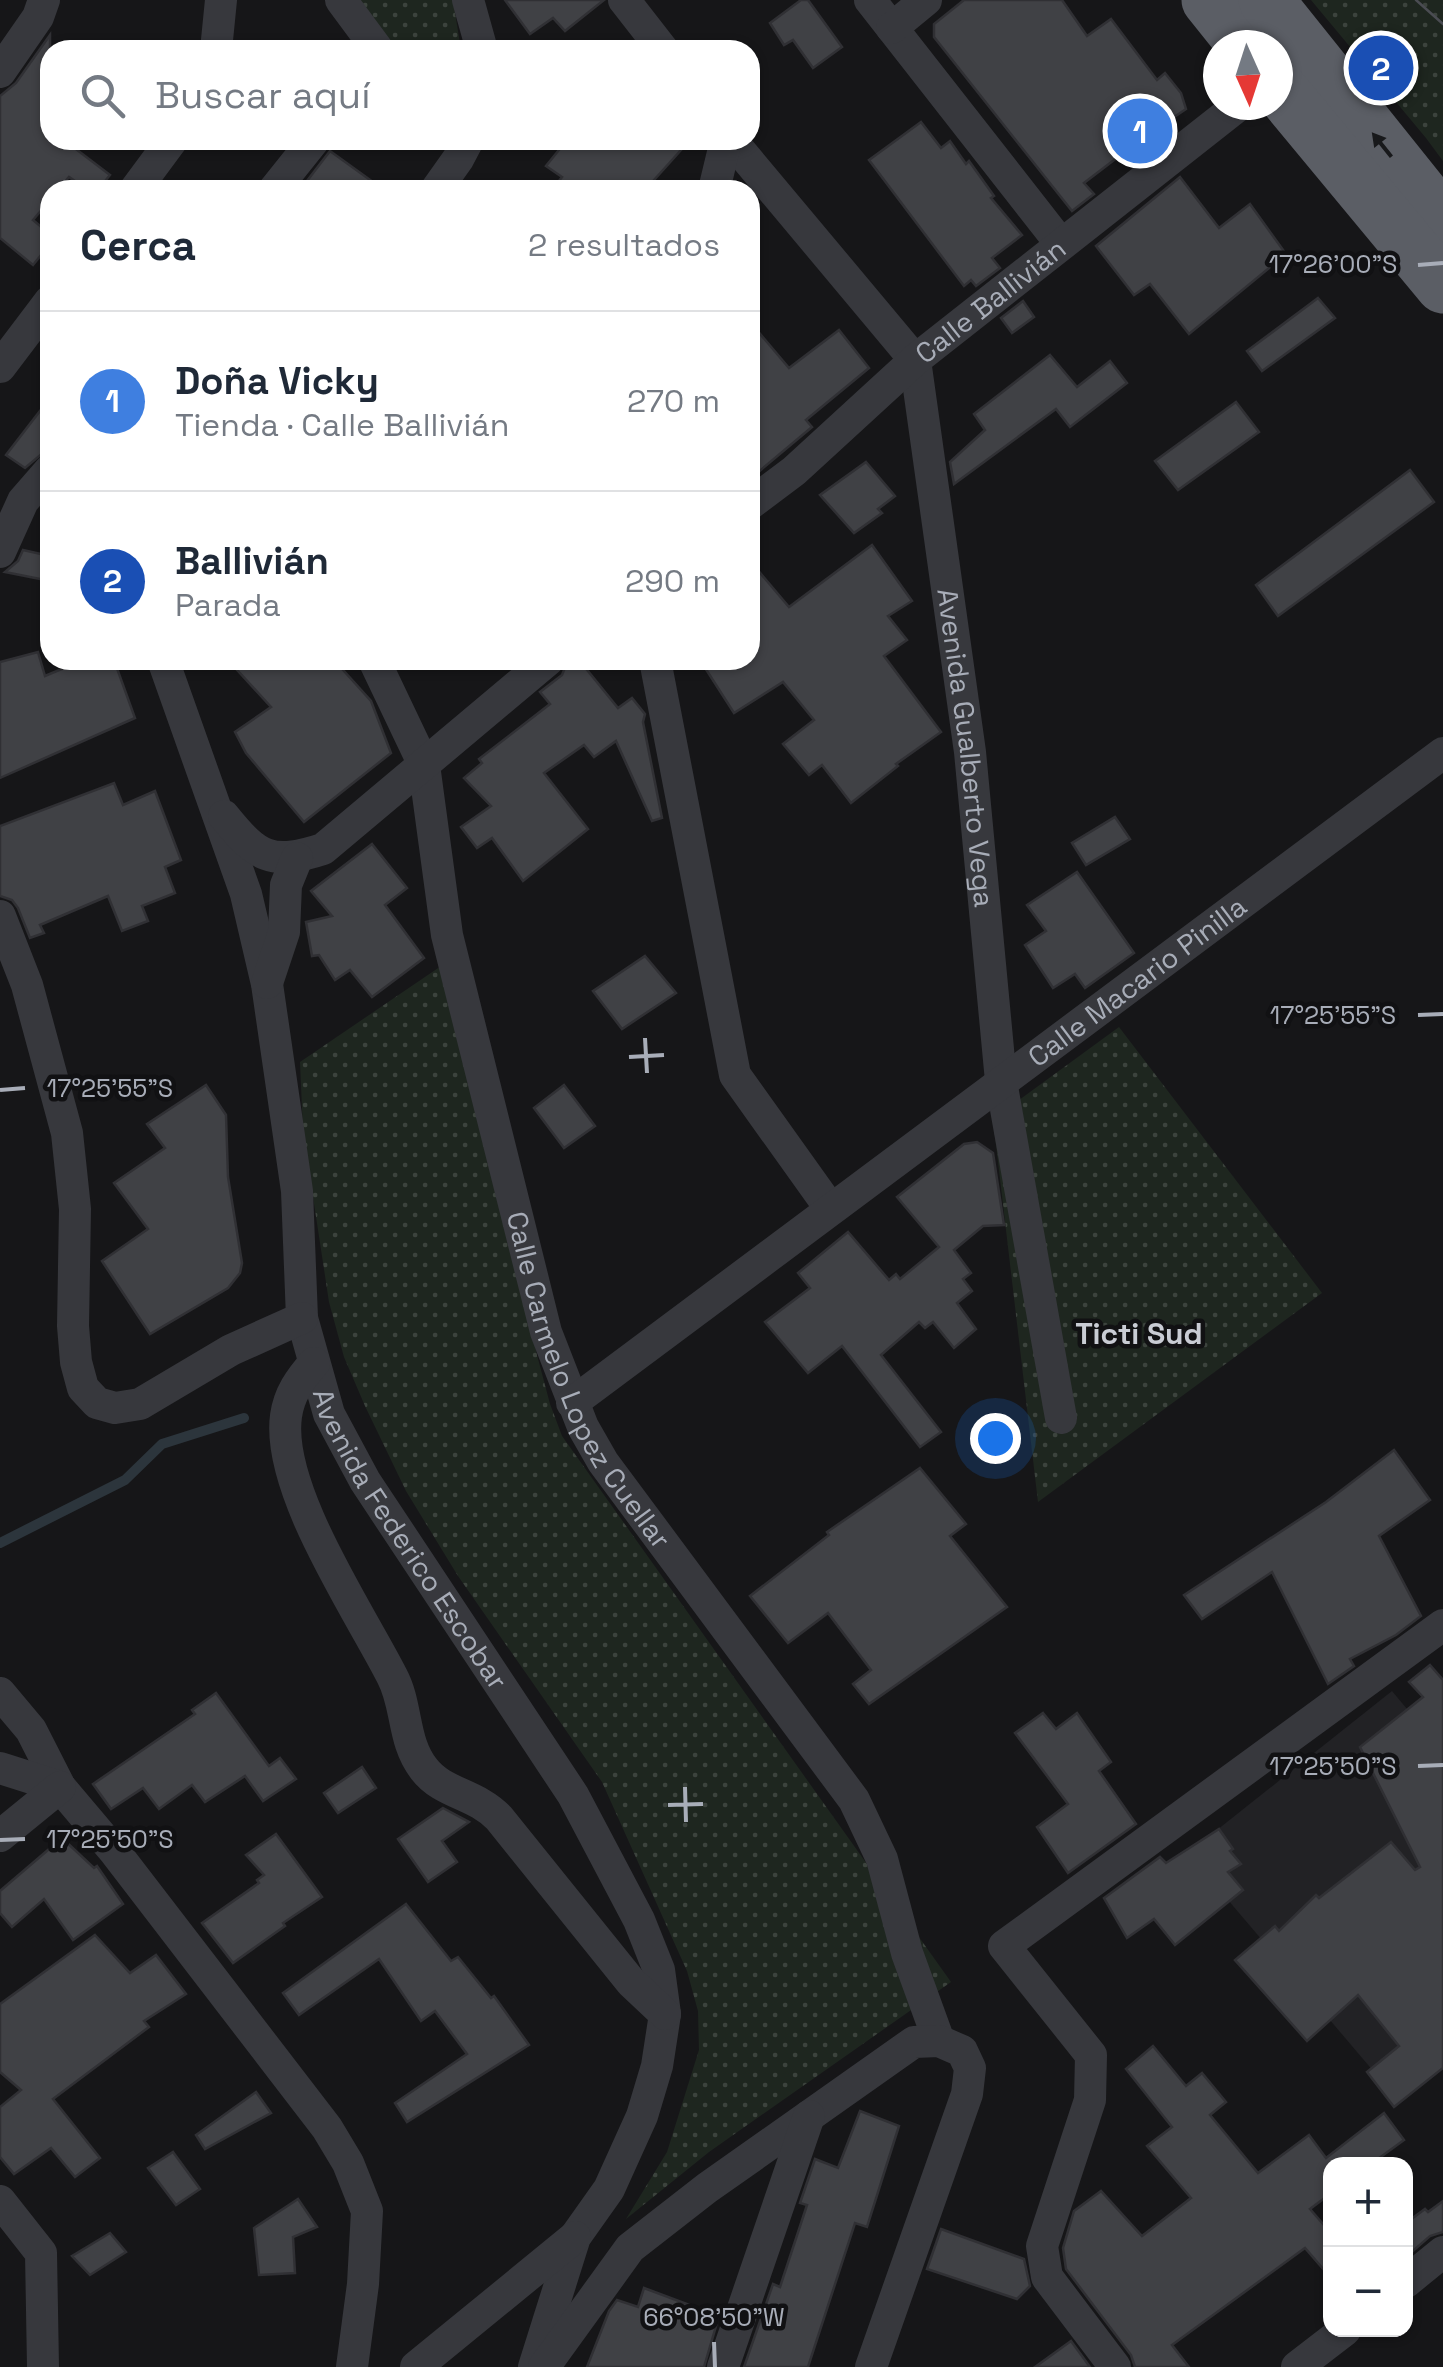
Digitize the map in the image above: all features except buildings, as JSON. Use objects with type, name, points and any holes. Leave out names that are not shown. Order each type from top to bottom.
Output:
[{"type":"highway","points":[[1209,0],[1232,30]]},
{"type":"highway","points":[[1266,0],[1443,221]]},
{"type":"highway","points":[[1293,105],[1443,286]]},
{"type":"street","points":[[0,72],[38,17],[44,0]]},
{"type":"street","points":[[217,40],[221,0]]},
{"type":"street","points":[[340,0],[370,40]]},
{"type":"street","points":[[468,0],[479,40]]},
{"type":"street","points":[[624,0],[655,40]]},
{"type":"street","points":[[870,0],[1061,244]]},
{"type":"street","points":[[892,28],[926,0]]},
{"type":"street","name":"Calle Ballivián","points":[[760,496],[794,471],[915,360],[1220,120]]},
{"type":"street","points":[[142,180],[165,150]]},
{"type":"street","points":[[282,180],[306,150]]},
{"type":"street","points":[[441,180],[455,150]]},
{"type":"street","points":[[717,180],[725,150]]},
{"type":"street","points":[[736,150],[915,360]]},
{"type":"street","points":[[0,367],[40,314]]},
{"type":"street","name":"Avenida Gualberto Vega","points":[[915,360],[970,752],[1001,1081],[1061,1418]]},
{"type":"street","points":[[0,552],[24,501],[40,482]]},
{"type":"street","name":"Avenida Federico Escobar","points":[[166,670],[246,894],[267,984],[297,1190],[302,1318],[329,1414],[365,1481],[573,1796],[640,1920],[659,1970],[665,2014],[658,2066],[642,2116],[609,2189],[575,2238],[534,2367]]},
{"type":"street","name":"Calle Carmelo Lopez Cuellar","points":[[379,670],[424,765],[447,934],[546,1332],[582,1428],[603,1462],[854,1800],[882,1859],[907,1953],[940,2040],[962,2051],[970,2068],[967,2094],[872,2367]]},
{"type":"street","points":[[210,800],[247,846],[274,856],[298,858],[324,849],[536,670]]},
{"type":"street","points":[[657,670],[735,1074],[830,1208]]},
{"type":"street","name":"Calle Macario Pinilla","points":[[572,1402],[1443,753]]},
{"type":"street","points":[[267,984],[284,932],[286,885],[298,858]]},
{"type":"street","points":[[0,916],[27,985],[67,1134],[74,1209],[74,1344],[84,1388],[97,1403],[115,1408],[140,1404],[232,1350],[302,1318]]},
{"type":"street","points":[[314,1362],[296,1384],[286,1416],[288,1450],[301,1496],[351,1604],[394,1680],[404,1709],[408,1743],[424,1770],[442,1786],[485,1803],[631,1982],[665,2014]]},
{"type":"street","points":[[1115,2367],[1047,2276],[1042,2246],[1090,2100],[1091,2055],[1004,1946],[1443,1626]]},
{"type":"street","points":[[0,1693],[31,1730],[60,1787],[115,1852],[327,2128],[348,2163],[367,2210],[363,2284],[352,2367]]},
{"type":"street","points":[[0,1768],[60,1787]]},
{"type":"street","points":[[0,1836],[60,1787]]},
{"type":"street","points":[[544,2367],[630,2248],[914,2042],[940,2040]]},
{"type":"street","points":[[723,2367],[809,2116]]},
{"type":"street","points":[[0,2202],[40,2252],[44,2367]]},
{"type":"street","points":[[416,2367],[575,2238]]},
{"type":"street","points":[[1413,2276],[1443,2252]]},
{"type":"street","points":[[1298,2367],[1336,2337]]},
{"type":"shaded area","points":[[352,0],[453,0],[459,40],[382,40]]},
{"type":"shaded area","points":[[1311,0],[1443,0],[1443,161],[1426,138]]},
{"type":"shaded area","points":[[447,962],[537,1355],[562,1436],[951,1982],[709,2152],[626,2219],[667,2152],[699,2050],[698,2011],[687,1971],[602,1782],[458,1576],[406,1491],[365,1406],[344,1357],[329,1302],[303,1131],[300,1062]]},
{"type":"shaded area","points":[[1119,1027],[1322,1293],[1038,1502],[993,1119]]},
{"type":"shaded area","points":[[1392,1691],[1443,1752],[1397,2099],[1188,1853]]},
{"type":"waterway","points":[[0,1543],[125,1480],[162,1444],[244,1418]]},
{"type":"tram line","points":[[1416,0],[1443,24]]},
{"type":"place","name":"Ballivián","points":[[1381,68]]},
{"type":"place","name":"Doña Vicky","points":[[1140,131]]},
{"type":"district","name":"Ticti Sud","points":[[1139,1334]]}]
